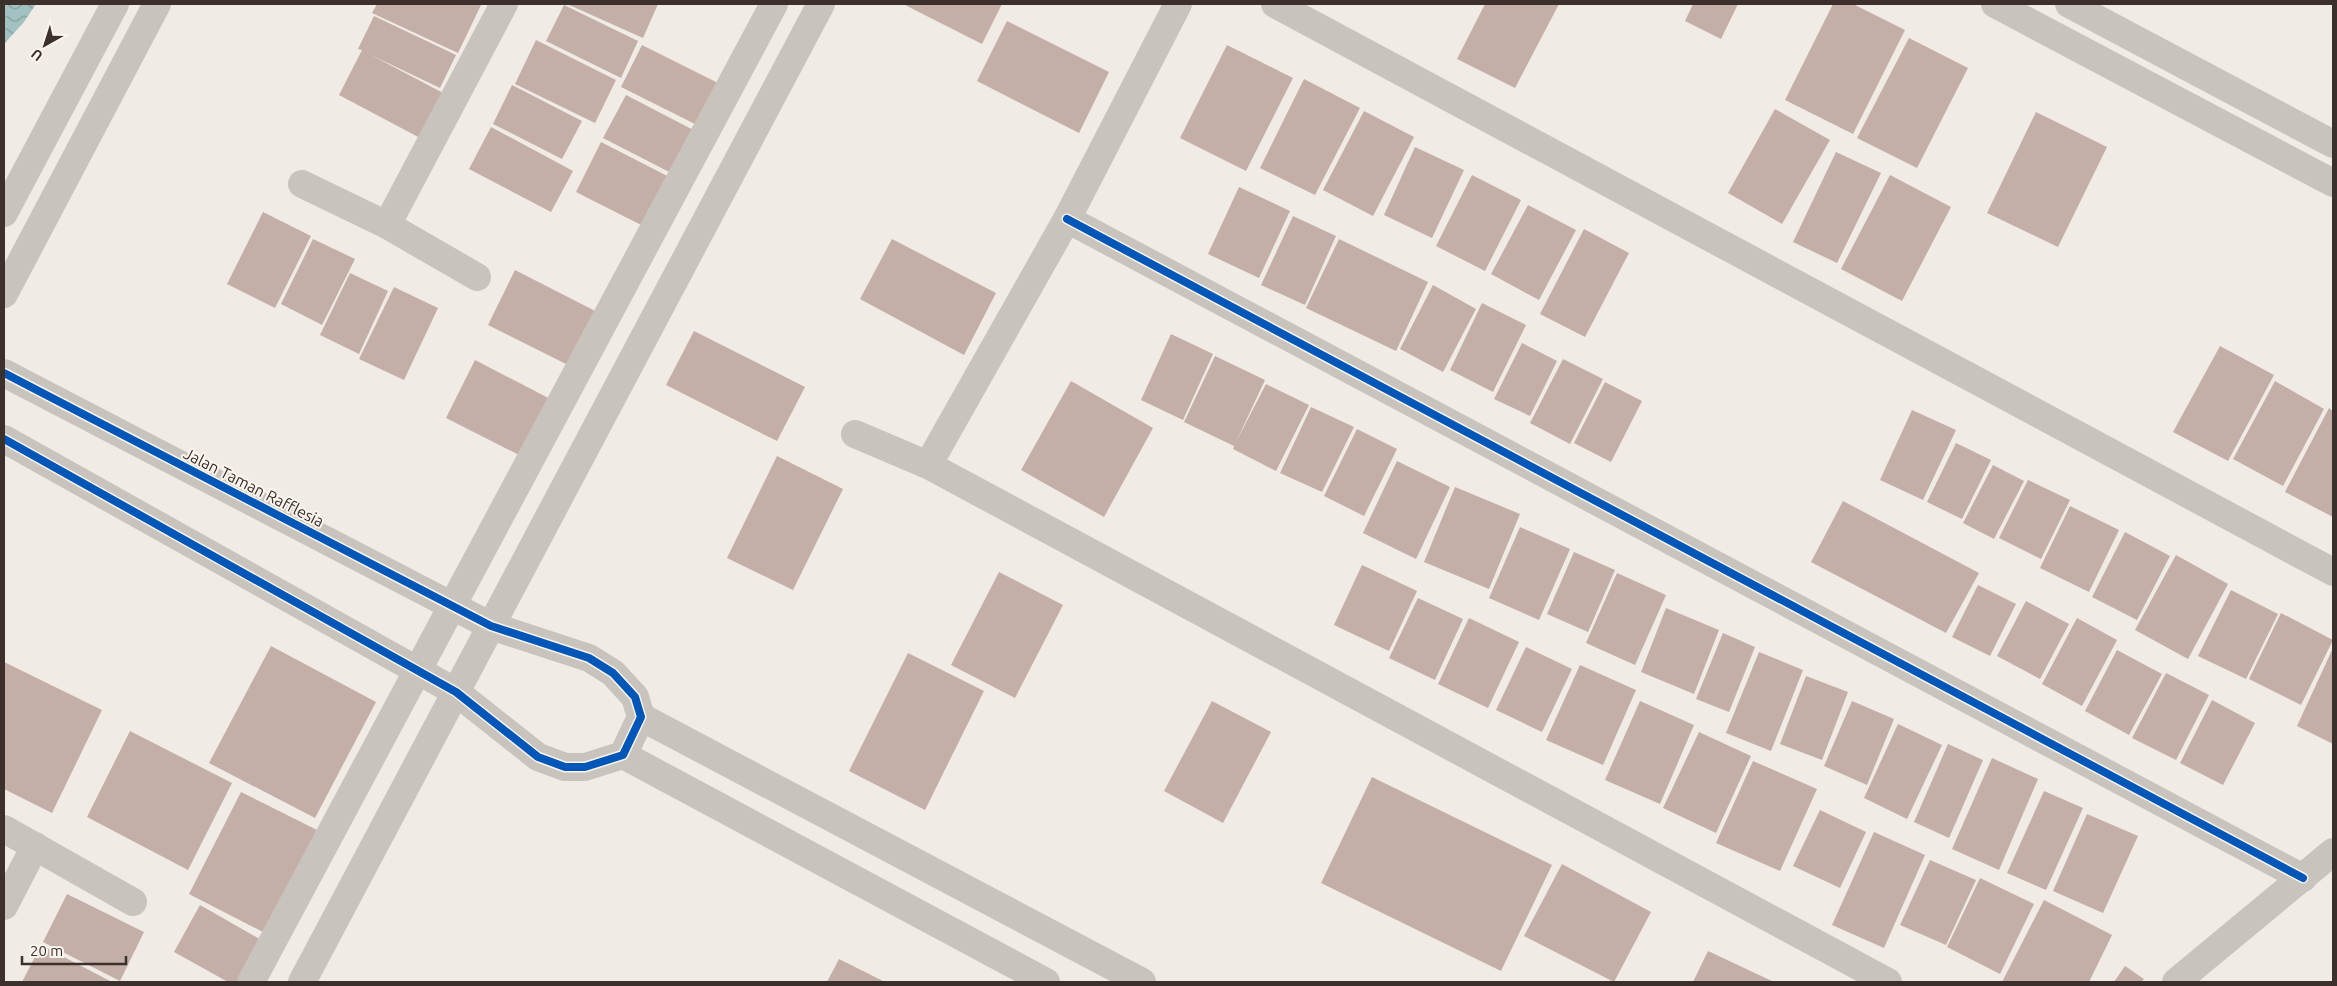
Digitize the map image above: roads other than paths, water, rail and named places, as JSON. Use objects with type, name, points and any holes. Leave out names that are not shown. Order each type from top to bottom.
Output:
[{"type":"street","points":[[4,213],[115,4]]},
{"type":"street","points":[[4,294],[158,4]]},
{"type":"street","points":[[387,225],[504,4]]},
{"type":"street","points":[[251,982],[774,4]]},
{"type":"street","points":[[302,982],[821,4]]},
{"type":"street","points":[[928,465],[1067,219],[1178,4]]},
{"type":"street","points":[[1275,4],[2333,572]]},
{"type":"street","points":[[1995,4],[2333,183]]},
{"type":"street","points":[[2069,4],[2333,144]]},
{"type":"street","points":[[302,184],[387,225],[477,277]]},
{"type":"street","points":[[1067,219],[2303,878]]},
{"type":"street","name":"Jalan Taman Rafflesia","points":[[4,373],[491,626],[589,658],[613,673],[635,697],[641,717]]},
{"type":"street","points":[[855,434],[928,465],[1888,982]]},
{"type":"street","points":[[4,439],[456,692],[538,757],[565,767],[585,767],[623,755],[1046,982]]},
{"type":"street","points":[[623,755],[641,717],[1142,982]]},
{"type":"street","points":[[4,829],[133,902]]},
{"type":"street","points":[[4,906],[35,846]]},
{"type":"street","points":[[2176,982],[2333,852]]},
{"type":"water","points":[[4,4],[36,4],[24,22],[4,44]]}]
